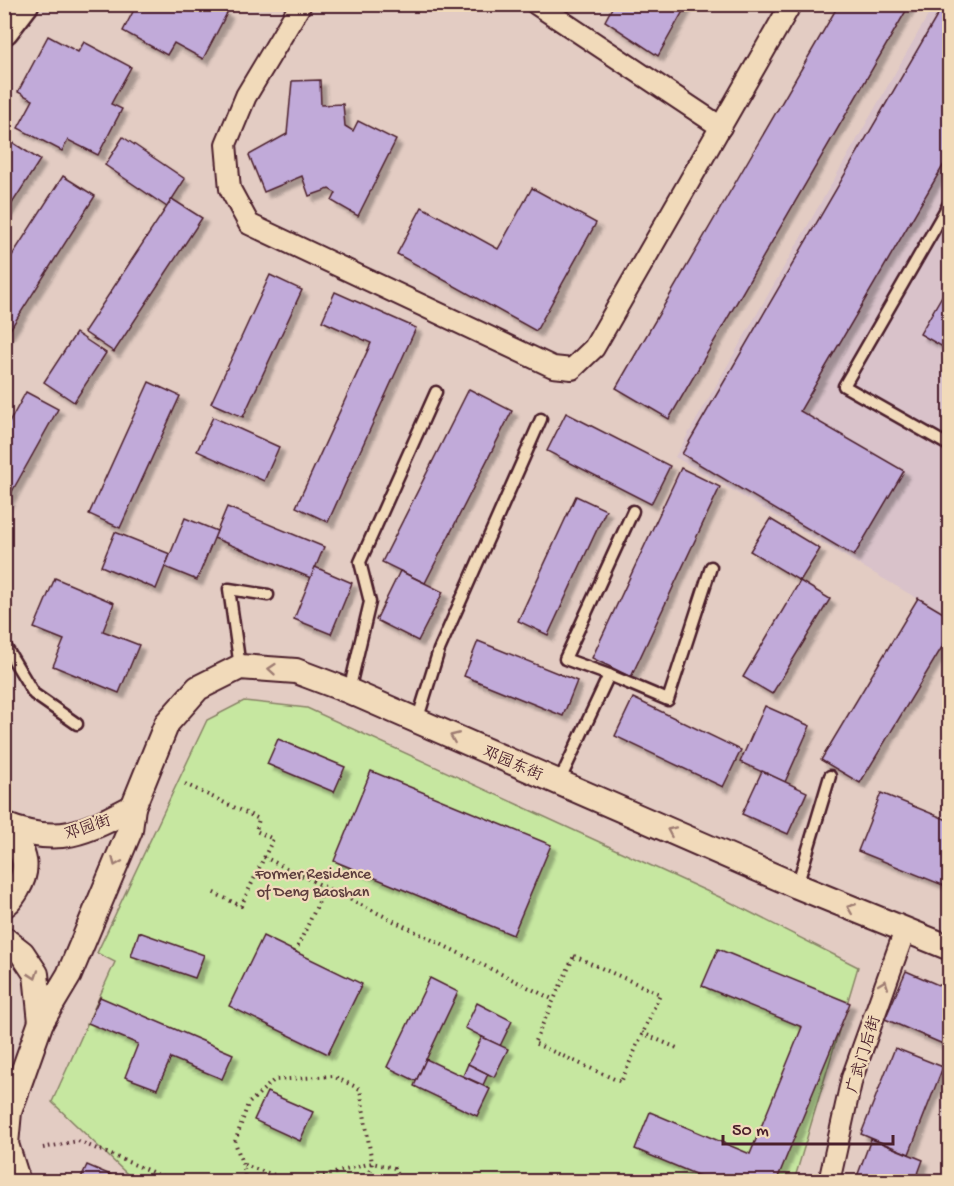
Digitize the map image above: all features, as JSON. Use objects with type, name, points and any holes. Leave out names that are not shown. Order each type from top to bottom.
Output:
[{"type":"main road","points":[[4,30],[24,4]]},
{"type":"street","points":[[301,4],[246,96],[226,144],[230,189],[249,224],[553,367],[572,369],[594,348],[791,4]]},
{"type":"street","points":[[546,7],[721,127]]},
{"type":"street","points":[[15,1181],[6,1144],[9,1112],[41,1022],[69,975],[130,830],[133,807],[167,723],[198,688],[240,667]]},
{"type":"street","name":"邓园东街","points":[[240,667],[296,671],[349,691],[797,886],[950,948]]},
{"type":"street","name":"邓园街","points":[[8,826],[39,836],[69,836],[103,823],[133,807]]},
{"type":"street","points":[[4,905],[10,901],[20,884],[26,867],[21,849],[8,826]]},
{"type":"street","name":"广武门后街","points":[[829,1182],[852,1078],[905,930]]},
{"type":"street","points":[[4,939],[22,953],[36,974],[41,1022]]},
{"type":"lane","points":[[950,202],[844,386],[950,446]]},
{"type":"lane","points":[[349,691],[370,602],[360,562],[436,392]]},
{"type":"lane","points":[[417,721],[439,650],[541,419]]},
{"type":"lane","points":[[633,511],[565,659],[668,700],[711,567]]},
{"type":"lane","points":[[240,667],[229,589],[268,595]]},
{"type":"lane","points":[[4,645],[34,694],[77,724]]},
{"type":"lane","points":[[559,782],[609,675]]},
{"type":"lane","points":[[797,886],[830,776]]},
{"type":"path","points":[[185,784],[259,819],[256,831],[273,839],[241,906],[212,892]]},
{"type":"path","points":[[264,857],[554,1000]]},
{"type":"path","points":[[295,952],[326,887]]},
{"type":"path","points":[[574,956],[660,994],[642,1033],[621,1082],[534,1044],[574,956]]},
{"type":"path","points":[[642,1033],[677,1048]]},
{"type":"path","points":[[244,1182],[245,1172],[235,1142],[248,1104],[274,1080],[333,1076],[360,1089],[372,1163],[368,1182]]},
{"type":"path","points":[[43,1148],[78,1141],[176,1182]]},
{"type":"path","points":[[300,1182],[372,1163],[394,1168],[400,1182]]},
{"type":"path","points":[[243,1165],[295,1182]]},
{"type":"shaded area","points":[[934,5],[949,5],[949,617],[675,457]]},
{"type":"green space","name":"Former Residence of Deng Baoshan","points":[[244,701],[307,708],[726,900],[858,967],[794,1181],[124,1181],[127,1174],[52,1102],[115,962],[97,953],[207,720]]},
{"type":"building","points":[[137,4],[218,4],[217,7],[227,13],[203,59],[174,43],[167,55],[123,31]]},
{"type":"building","points":[[614,4],[687,4],[658,56],[605,21]]},
{"type":"building","points":[[839,4],[910,4],[669,419],[616,388]]},
{"type":"building","points":[[944,4],[950,4],[950,154],[800,411],[904,471],[854,556],[682,454]]},
{"type":"building","points":[[48,36],[78,52],[84,42],[131,67],[111,104],[122,109],[98,155],[68,140],[62,151],[18,128],[33,100],[18,92]]},
{"type":"building","points":[[320,80],[321,105],[343,104],[345,126],[353,131],[358,121],[396,140],[358,216],[332,201],[336,193],[329,189],[309,196],[302,176],[264,192],[249,155],[287,134],[292,81]]},
{"type":"building","points":[[4,137],[40,160],[4,216]]},
{"type":"building","points":[[123,137],[185,179],[167,207],[105,165]]},
{"type":"building","points":[[63,176],[95,196],[4,339],[4,268]]},
{"type":"building","points":[[532,188],[596,223],[536,331],[397,254],[422,207],[498,249]]},
{"type":"building","points":[[172,199],[202,218],[114,352],[84,332]]},
{"type":"building","points":[[270,275],[302,290],[243,417],[211,403]]},
{"type":"building","points":[[950,282],[950,351],[920,334]]},
{"type":"building","points":[[335,292],[416,328],[328,522],[296,507],[371,343],[322,321]]},
{"type":"building","points":[[76,333],[106,353],[74,402],[44,382]]},
{"type":"building","points":[[149,382],[180,396],[120,528],[89,514]]},
{"type":"building","points":[[469,389],[512,411],[425,583],[382,562]]},
{"type":"building","points":[[26,392],[58,409],[5,504],[4,432]]},
{"type":"building","points":[[566,413],[670,466],[651,504],[547,451]]},
{"type":"building","points":[[213,417],[279,447],[264,481],[197,451]]},
{"type":"building","points":[[681,468],[720,487],[631,677],[592,658]]},
{"type":"building","points":[[576,496],[606,510],[548,635],[518,621]]},
{"type":"building","points":[[227,507],[324,547],[311,578],[214,538]]},
{"type":"building","points":[[185,518],[217,531],[197,580],[165,567]]},
{"type":"building","points":[[770,519],[820,549],[800,581],[750,551]]},
{"type":"building","points":[[115,532],[170,554],[156,589],[101,566]]},
{"type":"building","points":[[315,567],[352,583],[331,634],[294,619]]},
{"type":"building","points":[[400,571],[443,592],[418,641],[376,620]]},
{"type":"building","points":[[55,578],[114,603],[103,631],[139,645],[119,693],[53,666],[64,640],[34,628]]},
{"type":"building","points":[[800,581],[830,599],[772,694],[743,677]]},
{"type":"building","points":[[918,598],[950,617],[950,634],[860,783],[821,760]]},
{"type":"building","points":[[478,641],[577,681],[563,716],[464,676]]},
{"type":"building","points":[[633,698],[741,750],[723,787],[615,736]]},
{"type":"building","points":[[765,706],[810,726],[785,782],[740,762]]},
{"type":"building","points":[[278,739],[345,767],[334,792],[267,764]]},
{"type":"building","points":[[371,771],[551,845],[513,935],[334,861]]},
{"type":"building","points":[[762,771],[807,792],[788,834],[742,814]]},
{"type":"building","points":[[881,793],[950,821],[950,888],[858,851]]},
{"type":"building","points":[[139,932],[204,955],[195,978],[131,956]]},
{"type":"building","points":[[263,936],[362,984],[328,1054],[229,1006]]},
{"type":"building","points":[[718,949],[850,1003],[776,1182],[714,1182],[635,1149],[650,1112],[750,1154],[802,1027],[702,986]]},
{"type":"building","points":[[906,971],[950,990],[950,1047],[885,1019]]},
{"type":"building","points":[[430,978],[458,992],[416,1081],[387,1067]]},
{"type":"building","points":[[100,997],[233,1054],[222,1079],[171,1058],[157,1089],[125,1077],[138,1044],[88,1023]]},
{"type":"building","points":[[477,1003],[512,1021],[500,1046],[465,1028]]},
{"type":"building","points":[[482,1037],[508,1049],[494,1077],[468,1064]]},
{"type":"building","points":[[895,1048],[943,1067],[909,1154],[861,1134]]},
{"type":"building","points":[[426,1059],[490,1089],[477,1116],[414,1086]]},
{"type":"building","points":[[468,1064],[488,1074],[483,1085],[463,1076]]},
{"type":"building","points":[[267,1092],[313,1112],[300,1141],[254,1120]]},
{"type":"building","points":[[871,1139],[923,1160],[915,1182],[855,1182]]},
{"type":"building","points":[[87,1165],[113,1176],[111,1182],[79,1182]]}]
